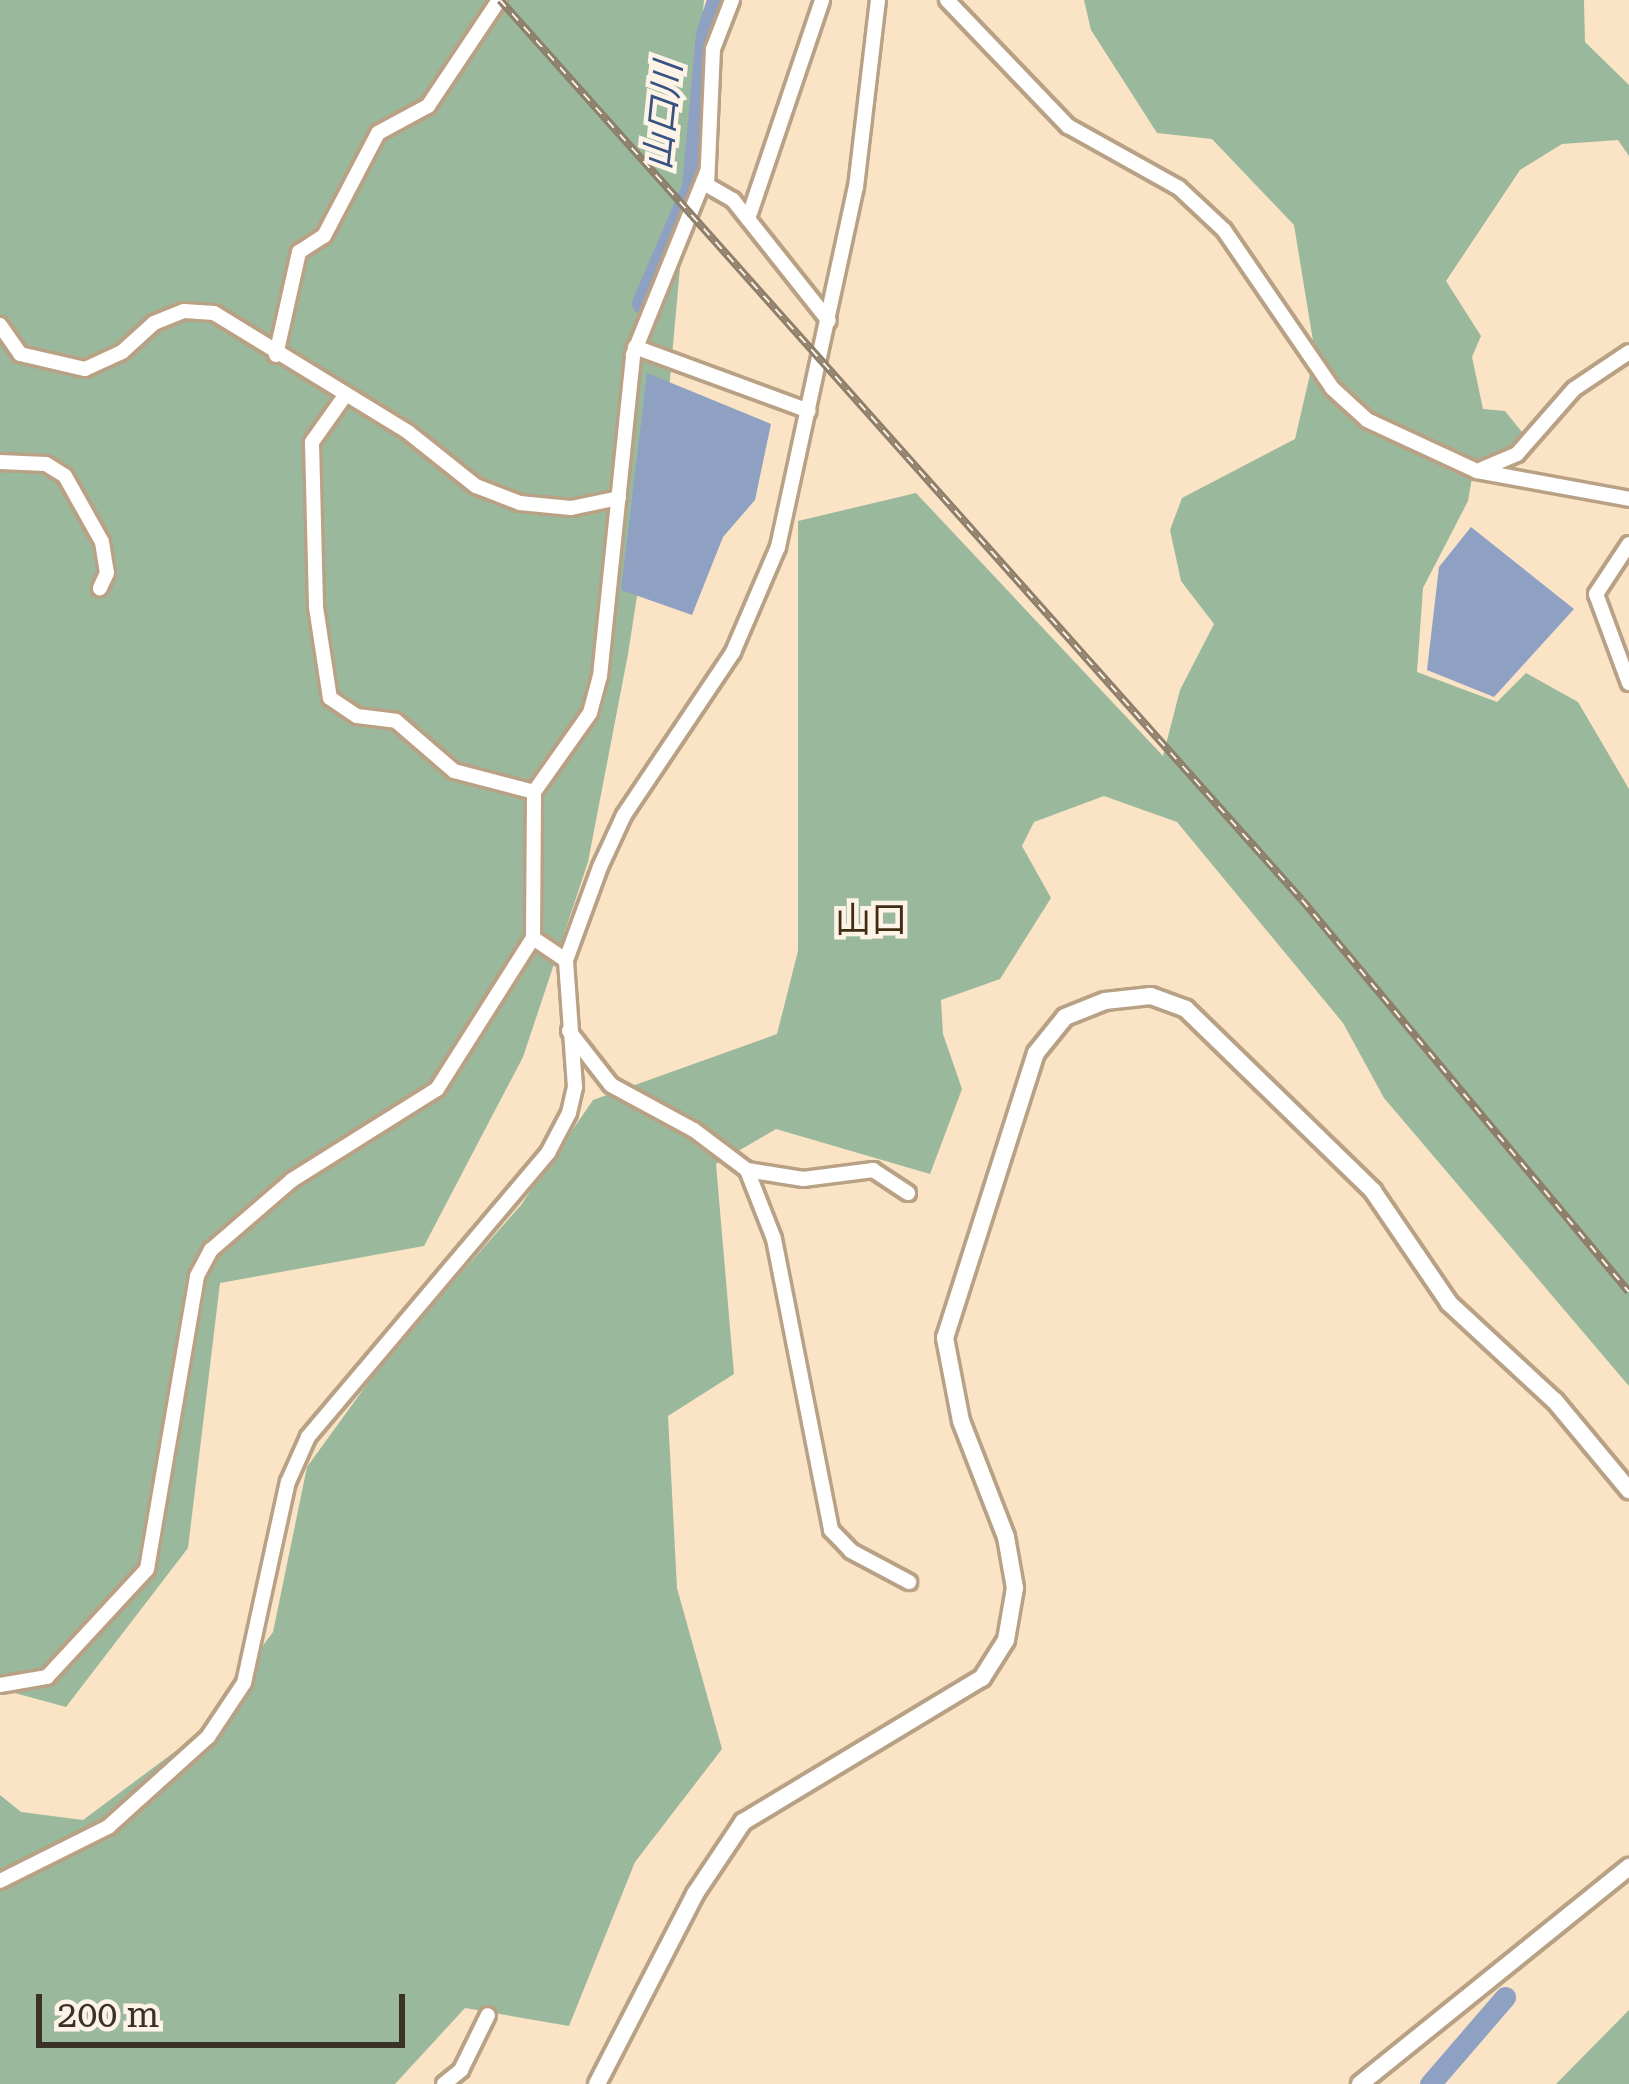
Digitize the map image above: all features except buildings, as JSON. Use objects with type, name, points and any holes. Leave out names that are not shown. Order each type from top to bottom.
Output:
[{"type":"street","points":[[276,356],[299,252],[324,236],[378,133],[428,106],[500,0]]},
{"type":"street","points":[[731,0],[713,49],[707,185],[748,219],[830,321]]},
{"type":"street","points":[[748,219],[822,0]]},
{"type":"street","points":[[0,1881],[108,1827],[208,1737],[244,1683],[288,1482],[308,1437],[548,1153],[575,1087],[566,960],[624,814],[733,652],[765,584],[830,321],[856,187],[878,0]]},
{"type":"street","points":[[947,0],[1068,126],[1179,188],[1224,230],[1347,404],[1477,471],[1629,499]]},
{"type":"street","points":[[0,1685],[47,1677],[147,1569],[197,1276],[212,1250],[292,1180],[436,1089],[532,938],[534,792],[590,713],[620,498],[634,347],[707,172]]},
{"type":"street","points":[[0,325],[20,354],[85,370],[122,352],[154,323],[184,311],[214,313],[276,356],[408,431],[476,486],[520,503],[571,508],[620,498]]},
{"type":"street","points":[[634,347],[809,411]]},
{"type":"street","points":[[1477,471],[1517,454],[1574,389],[1629,352]]},
{"type":"street","points":[[344,397],[312,442],[316,607],[329,698],[357,716],[396,722],[454,771],[534,792]]},
{"type":"street","points":[[0,462],[46,464],[65,476],[102,542],[107,573],[100,588]]},
{"type":"street","points":[[1629,544],[1596,594],[1629,683]]},
{"type":"street","points":[[532,938],[566,960]]},
{"type":"street","points":[[597,2084],[728,1838],[781,1794],[982,1678],[1006,1640],[1015,1588],[1006,1537],[961,1421],[945,1338],[1036,1053],[1065,1017],[1105,1001],[1151,996],[1186,1009],[1373,1191],[1449,1304],[1555,1401],[1629,1490]]},
{"type":"street","points":[[568,1030],[611,1085],[694,1130],[747,1169],[803,1179],[873,1170],[908,1193]]},
{"type":"street","points":[[747,1169],[774,1239],[831,1530],[851,1552],[909,1582]]},
{"type":"street","points":[[1360,2084],[1629,1867]]},
{"type":"street","points":[[444,2084],[460,2070],[488,2014]]},
{"type":"green space","points":[[0,0],[704,0],[669,390],[628,654],[588,862],[523,1057],[424,1246],[220,1283],[188,1548],[66,1707],[0,1689]]},
{"type":"green space","points":[[1084,0],[1584,0],[1585,42],[1629,85],[1629,156],[1618,140],[1562,144],[1520,170],[1446,281],[1481,336],[1472,357],[1483,409],[1505,411],[1526,437],[1515,450],[1474,466],[1468,501],[1423,588],[1417,672],[1497,702],[1526,673],[1578,702],[1629,789],[1629,1386],[1384,1098],[1343,1023],[1177,822],[1104,796],[1034,822],[1022,846],[1051,898],[1000,979],[941,1000],[943,1034],[962,1089],[930,1174],[776,1129],[716,1164],[734,1374],[668,1416],[677,1588],[722,1749],[635,1862],[569,2026],[465,2008],[395,2084],[0,2084],[0,1795],[21,1812],[83,1820],[196,1736],[273,1632],[307,1467],[386,1358],[521,1205],[593,1100],[777,1034],[798,951],[798,521],[916,493],[1163,756],[1180,690],[1214,624],[1181,581],[1170,530],[1182,498],[1295,439],[1315,353],[1294,225],[1212,139],[1157,133],[1091,30]]},
{"type":"green space","points":[[1629,2010],[1629,2084],[1556,2084]]},
{"type":"water","points":[[647,373],[771,424],[755,500],[723,537],[692,615],[621,590]]},
{"type":"water","points":[[1471,527],[1574,609],[1494,697],[1427,670],[1439,567]]},
{"type":"waterway","name":"山口川","points":[[642,303],[692,187],[706,34],[717,0]]},
{"type":"waterway","points":[[1430,2084],[1505,1997]]},
{"type":"railway","points":[[500,0],[1302,900],[1629,1292]]},
{"type":"district","name":"山口","points":[[871,921]]}]
